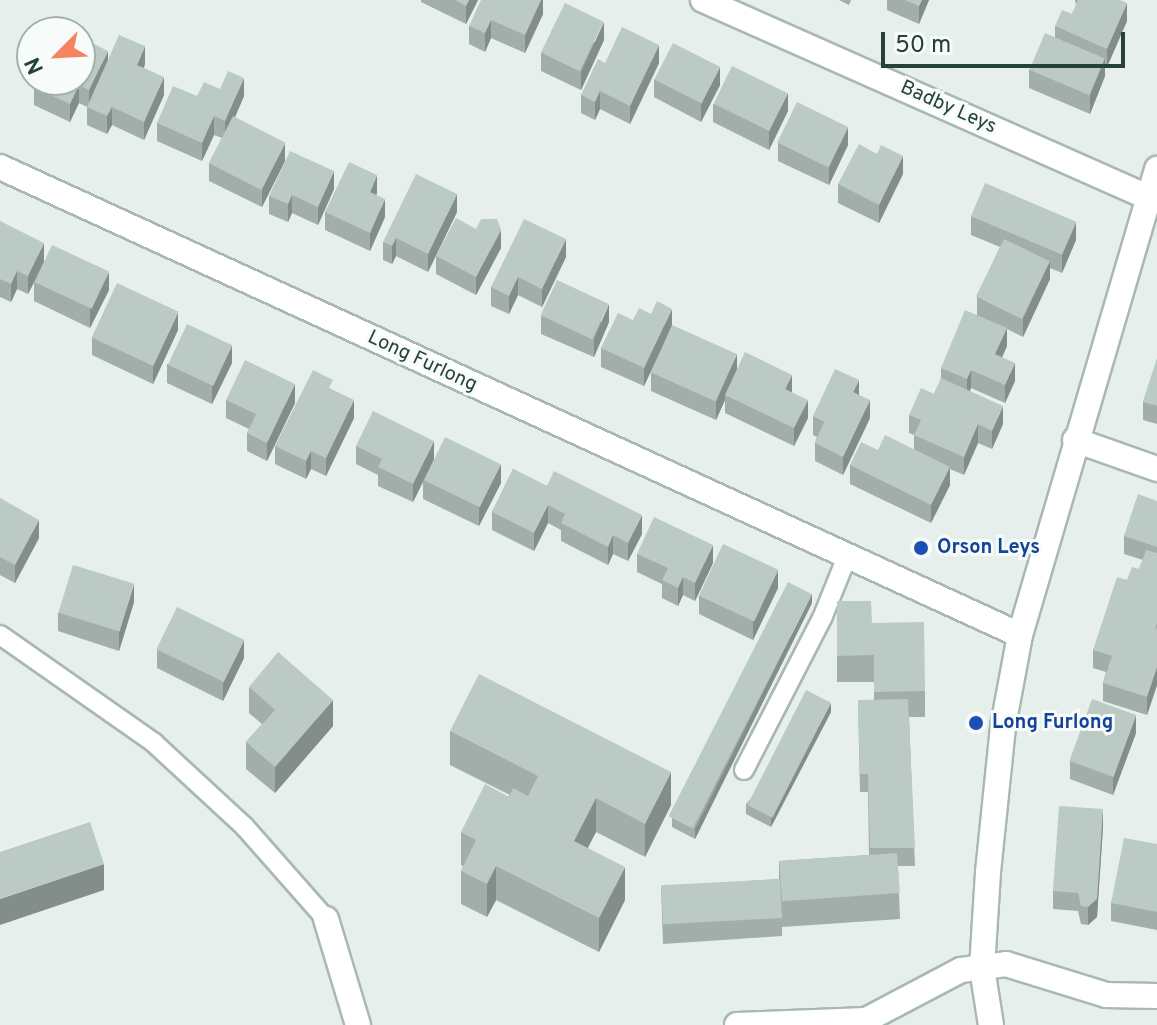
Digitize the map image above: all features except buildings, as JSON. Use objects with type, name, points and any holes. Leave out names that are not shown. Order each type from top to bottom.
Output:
[{"type":"street","name":"Badby Leys","points":[[703,0],[1148,197]]},
{"type":"street","name":"Long Furlong","points":[[0,167],[846,559],[1020,635]]},
{"type":"street","points":[[991,1025],[982,968],[1003,726],[1020,635],[1157,169]]},
{"type":"street","points":[[1075,440],[1157,469]]},
{"type":"street","points":[[326,919],[358,1025]]},
{"type":"street","points":[[737,1025],[866,1020],[961,970],[1006,964],[1106,995],[1157,996]]},
{"type":"lane","points":[[744,770],[823,616],[835,576],[846,559]]},
{"type":"lane","points":[[0,635],[154,743],[244,826],[326,919]]},
{"type":"place","name":"Orson Leys","points":[[921,548]]},
{"type":"place","name":"Long Furlong","points":[[976,723]]}]
